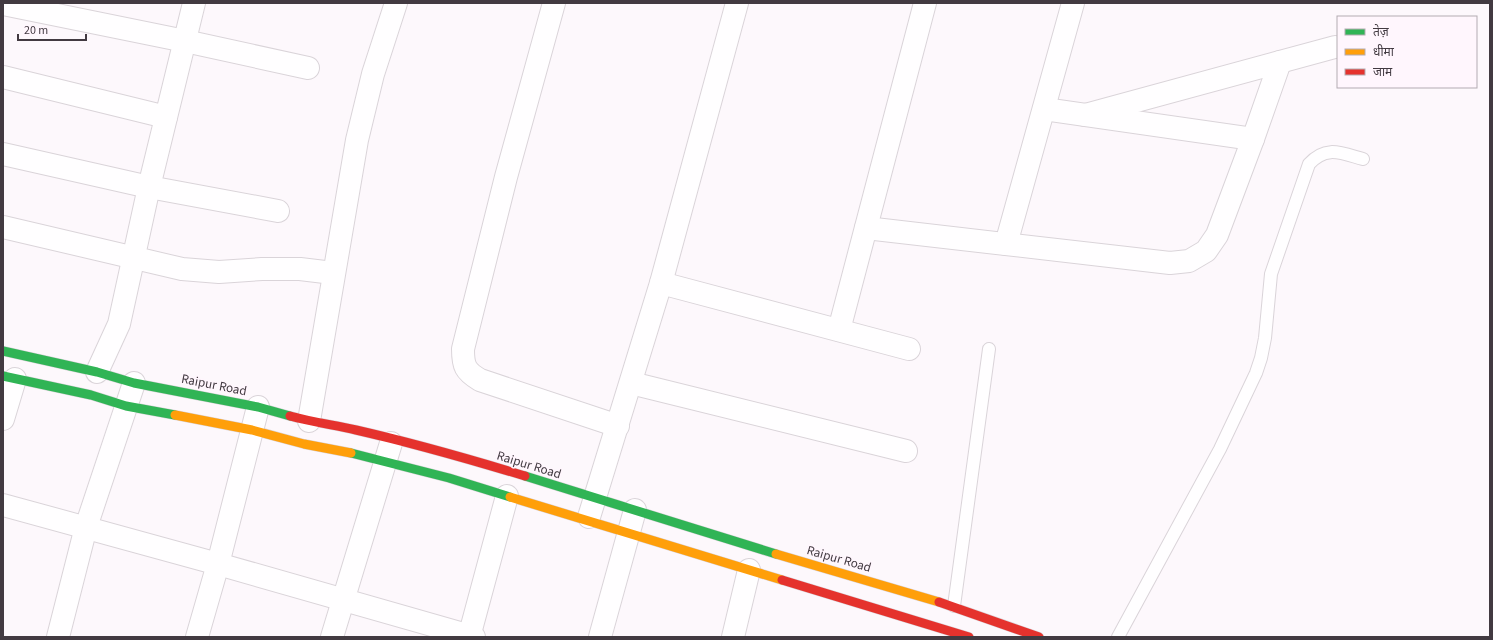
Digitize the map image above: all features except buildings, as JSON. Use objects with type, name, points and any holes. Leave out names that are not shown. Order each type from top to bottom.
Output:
[{"type":"main road","name":"Raipur Road","points":[[3,351],[97,372],[134,383],[258,407],[310,421],[356,430],[456,455],[754,548],[913,607],[969,637]]},
{"type":"main road","name":"Raipur Road","points":[[9,377],[92,395],[126,406],[252,430],[304,444],[449,478],[748,570],[913,607],[954,606],[1039,637]]},
{"type":"street","points":[[97,372],[119,324],[149,187],[194,3]]},
{"type":"street","points":[[310,421],[333,273],[356,140],[373,74],[396,3]]},
{"type":"street","points":[[554,3],[504,184],[463,349],[463,363],[469,374],[480,380],[618,426]]},
{"type":"street","points":[[588,521],[661,283],[737,3]]},
{"type":"street","points":[[839,330],[925,3]]},
{"type":"street","points":[[1006,244],[1073,3]]},
{"type":"street","points":[[3,4],[54,9],[185,41],[308,68]]},
{"type":"street","points":[[1086,115],[1335,47]]},
{"type":"street","points":[[866,228],[1170,263],[1189,261],[1206,251],[1217,234],[1280,62]]},
{"type":"street","points":[[3,77],[166,117]]},
{"type":"street","points":[[1044,109],[1253,139]]},
{"type":"street","points":[[3,154],[149,187],[278,211]]},
{"type":"street","points":[[3,227],[189,270],[219,272],[262,269],[300,269],[333,273]]},
{"type":"street","points":[[661,283],[908,348]]},
{"type":"street","points":[[3,419],[9,377]]},
{"type":"street","points":[[58,637],[86,527],[134,383]]},
{"type":"street","points":[[631,383],[906,451]]},
{"type":"street","points":[[197,637],[218,564],[258,407]]},
{"type":"street","points":[[332,637],[342,600],[392,440]]},
{"type":"street","points":[[3,505],[218,564],[471,637],[507,496]]},
{"type":"street","points":[[600,637],[634,510]]},
{"type":"street","points":[[733,637],[748,570]]},
{"type":"lane","points":[[1118,637],[1216,456],[1256,373],[1265,338],[1271,274],[1309,164],[1316,156],[1325,152],[1338,153],[1364,159]]},
{"type":"lane","points":[[954,606],[989,349]]},
{"type":"traffic: fast","points":[[3,351],[97,372],[134,383],[258,407],[290,416]]},
{"type":"traffic: fast","points":[[3,376],[91,395],[126,406],[175,415]]},
{"type":"traffic: fast","points":[[351,453],[449,478],[510,497]]},
{"type":"traffic: fast","points":[[525,476],[776,554]]},
{"type":"traffic: slow","points":[[175,415],[252,430],[304,444],[351,453]]},
{"type":"traffic: slow","points":[[510,497],[782,580]]},
{"type":"traffic: slow","points":[[776,554],[939,602]]},
{"type":"traffic: jam","points":[[290,416],[399,440],[525,476]]},
{"type":"traffic: jam","points":[[782,580],[969,637]]},
{"type":"traffic: jam","points":[[939,602],[1039,637]]}]
